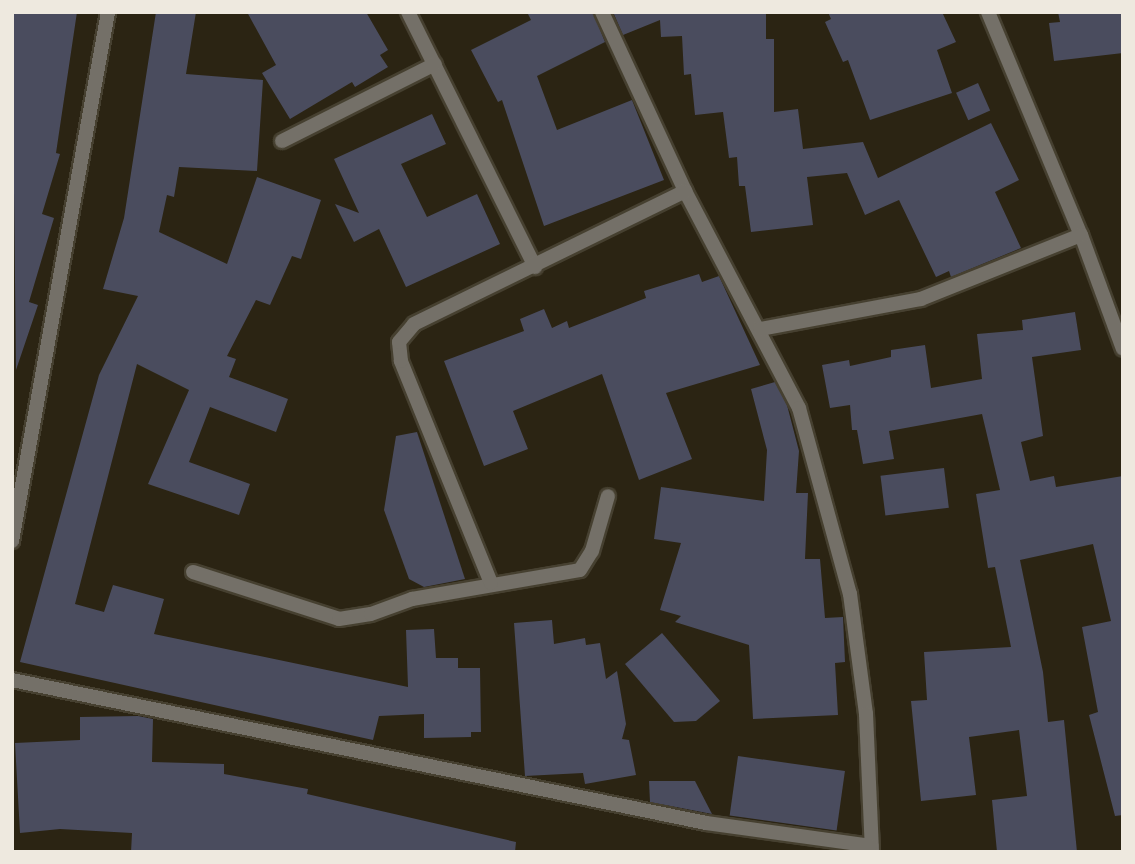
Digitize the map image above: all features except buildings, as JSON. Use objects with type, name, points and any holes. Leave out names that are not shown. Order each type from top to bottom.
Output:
[{"type":"street","points":[[12,541],[108,12]]},
{"type":"street","points":[[408,12],[536,267]]},
{"type":"street","points":[[12,680],[706,824],[872,849],[866,714],[849,594],[799,408],[760,329],[685,191],[602,12]]},
{"type":"street","points":[[988,12],[1081,235],[1123,349]]},
{"type":"street","points":[[282,141],[435,64]]},
{"type":"street","points":[[491,583],[401,361],[399,342],[414,324],[536,267],[685,191]]},
{"type":"street","points":[[760,329],[920,299],[1081,235]]},
{"type":"street","points":[[193,572],[339,619],[491,583],[580,570],[592,551],[608,496]]}]
